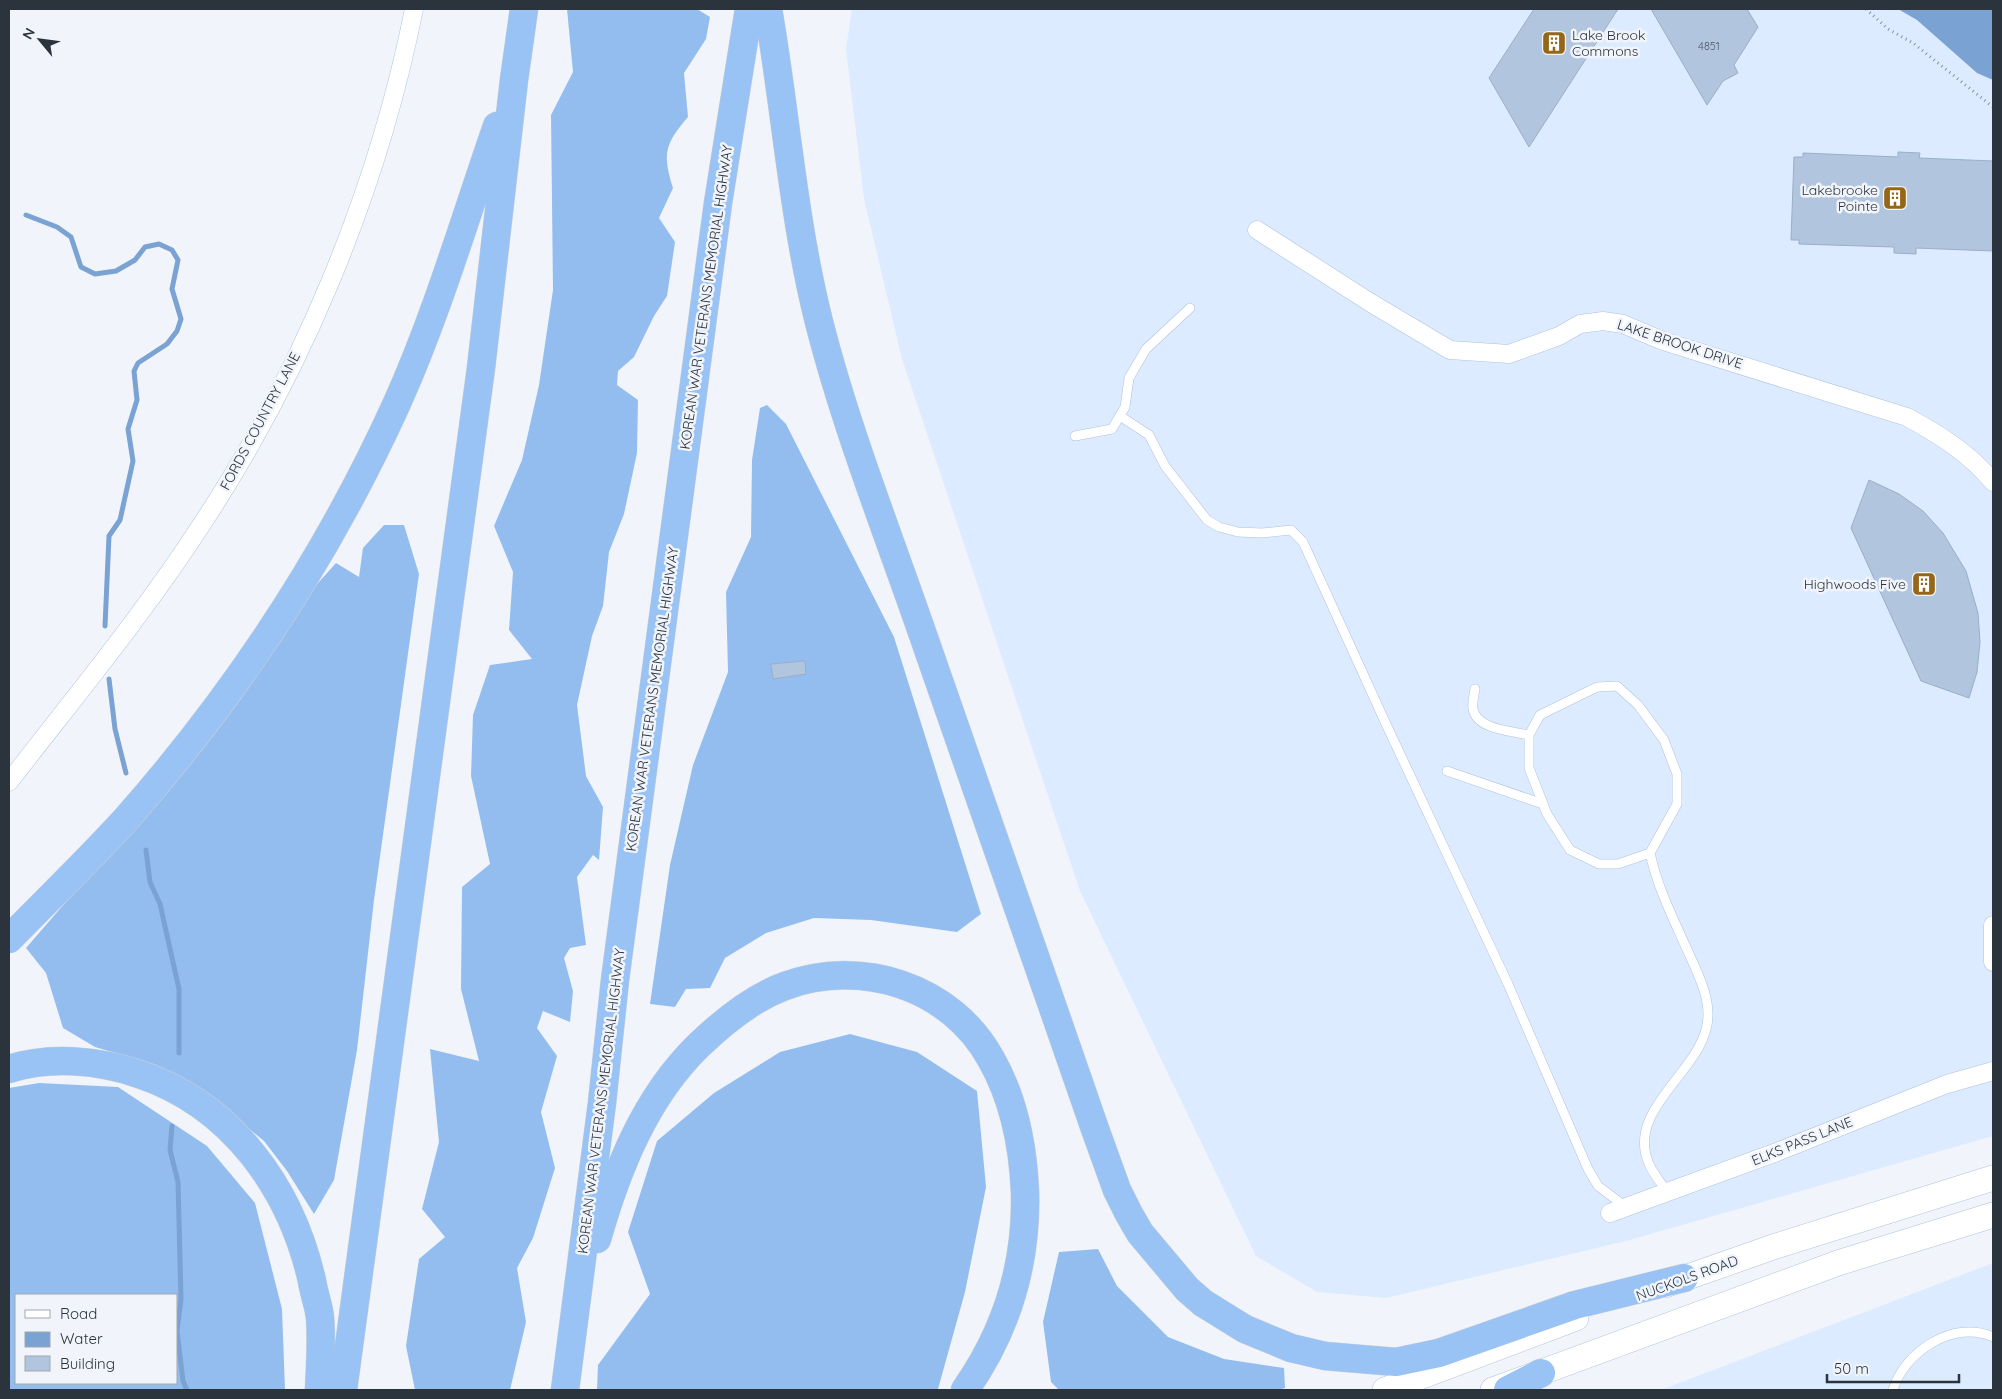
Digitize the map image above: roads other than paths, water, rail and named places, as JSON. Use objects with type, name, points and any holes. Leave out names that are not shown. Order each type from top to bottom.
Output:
[{"type":"highway","points":[[343,1390],[480,378],[514,80],[524,9]]},
{"type":"highway","name":"KOREAN WAR VETERANS MEMORIAL HIGHWAY","points":[[566,1390],[602,1103],[614,980],[716,213],[749,9]]},
{"type":"highway","points":[[768,9],[780,79],[791,182],[801,240],[829,357],[867,476],[1095,1129],[1117,1190],[1140,1232],[1187,1289],[1202,1303],[1245,1329],[1291,1348],[1325,1356],[1359,1360],[1396,1362],[1439,1353],[1575,1305],[1684,1278]]},
{"type":"highway","points":[[9,939],[126,818],[177,760],[232,688],[277,623],[313,566],[363,474],[420,347],[514,80]]},
{"type":"highway","points":[[566,1390],[598,1238],[622,1164],[653,1103],[666,1083],[699,1045],[731,1017],[754,1001],[784,986],[815,978],[839,975],[862,975],[905,985],[925,994],[948,1009],[981,1043],[991,1058],[1010,1102],[1024,1171],[1023,1243],[1016,1282],[1005,1317],[986,1361],[965,1390]]},
{"type":"highway","points":[[9,1069],[46,1062],[83,1062],[125,1069],[160,1080],[185,1094],[209,1110],[236,1134],[253,1153],[276,1186],[301,1241],[320,1318],[320,1390]]},
{"type":"highway","points":[[1508,1390],[1541,1373]]},
{"type":"main road","name":"NUCKOLS ROAD","points":[[1385,1390],[1684,1278],[1773,1247],[1993,1178]]},
{"type":"main road","points":[[1493,1390],[1838,1263],[1993,1215]]},
{"type":"street","name":"FORDS COUNTRY LANE","points":[[9,782],[141,612],[201,527],[277,395],[311,324],[364,192],[392,104],[414,9]]},
{"type":"street","name":"LAKE BROOK DRIVE","points":[[1257,230],[1371,303],[1450,350],[1509,354],[1559,336],[1580,324],[1603,321],[1623,324],[1663,341],[1907,417],[1944,437],[1981,467],[1993,482]]},
{"type":"street","points":[[1993,925],[1993,962]]},
{"type":"street","name":"ELKS PASS LANE","points":[[1618,1210],[1668,1193],[1947,1084],[1993,1071]]},
{"type":"lane","points":[[1075,436],[1112,429],[1125,407],[1129,378],[1146,349],[1190,308]]},
{"type":"lane","points":[[1120,416],[1149,435],[1165,466],[1207,520],[1219,527],[1238,532],[1262,533],[1291,530],[1303,542],[1508,984],[1588,1169],[1598,1186],[1618,1210]]},
{"type":"lane","points":[[1650,853],[1618,864],[1599,864],[1570,850],[1543,804],[1529,768],[1529,735],[1540,715],[1597,687],[1617,686],[1638,705],[1664,740],[1677,774],[1677,804],[1650,853],[1656,879],[1704,988],[1708,1014],[1705,1033],[1695,1053],[1656,1108],[1644,1142],[1649,1164],[1668,1193]]},
{"type":"lane","points":[[1475,689],[1472,708],[1476,718],[1488,726],[1529,735]]},
{"type":"lane","points":[[1447,771],[1543,804]]},
{"type":"lane","points":[[1893,1390],[1896,1378],[1927,1344],[1958,1331],[1993,1337]]},
{"type":"water","points":[[1898,9],[1993,9],[1993,80],[1977,73],[1917,20]]},
{"type":"waterway","points":[[26,215],[57,227],[71,237],[81,267],[95,274],[116,271],[135,260],[145,247],[159,244],[172,250],[178,260],[172,289],[181,319],[177,331],[167,344],[138,363],[134,371],[137,400],[128,429],[133,461],[120,520],[109,536],[105,626]]},
{"type":"waterway","points":[[109,679],[115,729],[126,773]]},
{"type":"waterway","points":[[146,850],[150,882],[160,904],[179,989],[179,1053]]},
{"type":"waterway","points":[[172,1126],[170,1150],[178,1182],[181,1299],[178,1323]]},
{"type":"waterway","points":[[178,1339],[183,1381],[187,1390]]},
{"type":"place","name":"Lake Brook Commons","points":[[1554,43]]},
{"type":"place","name":"Lakebrooke Pointe","points":[[1895,198]]},
{"type":"place","name":"Highwoods Five","points":[[1924,584]]}]
